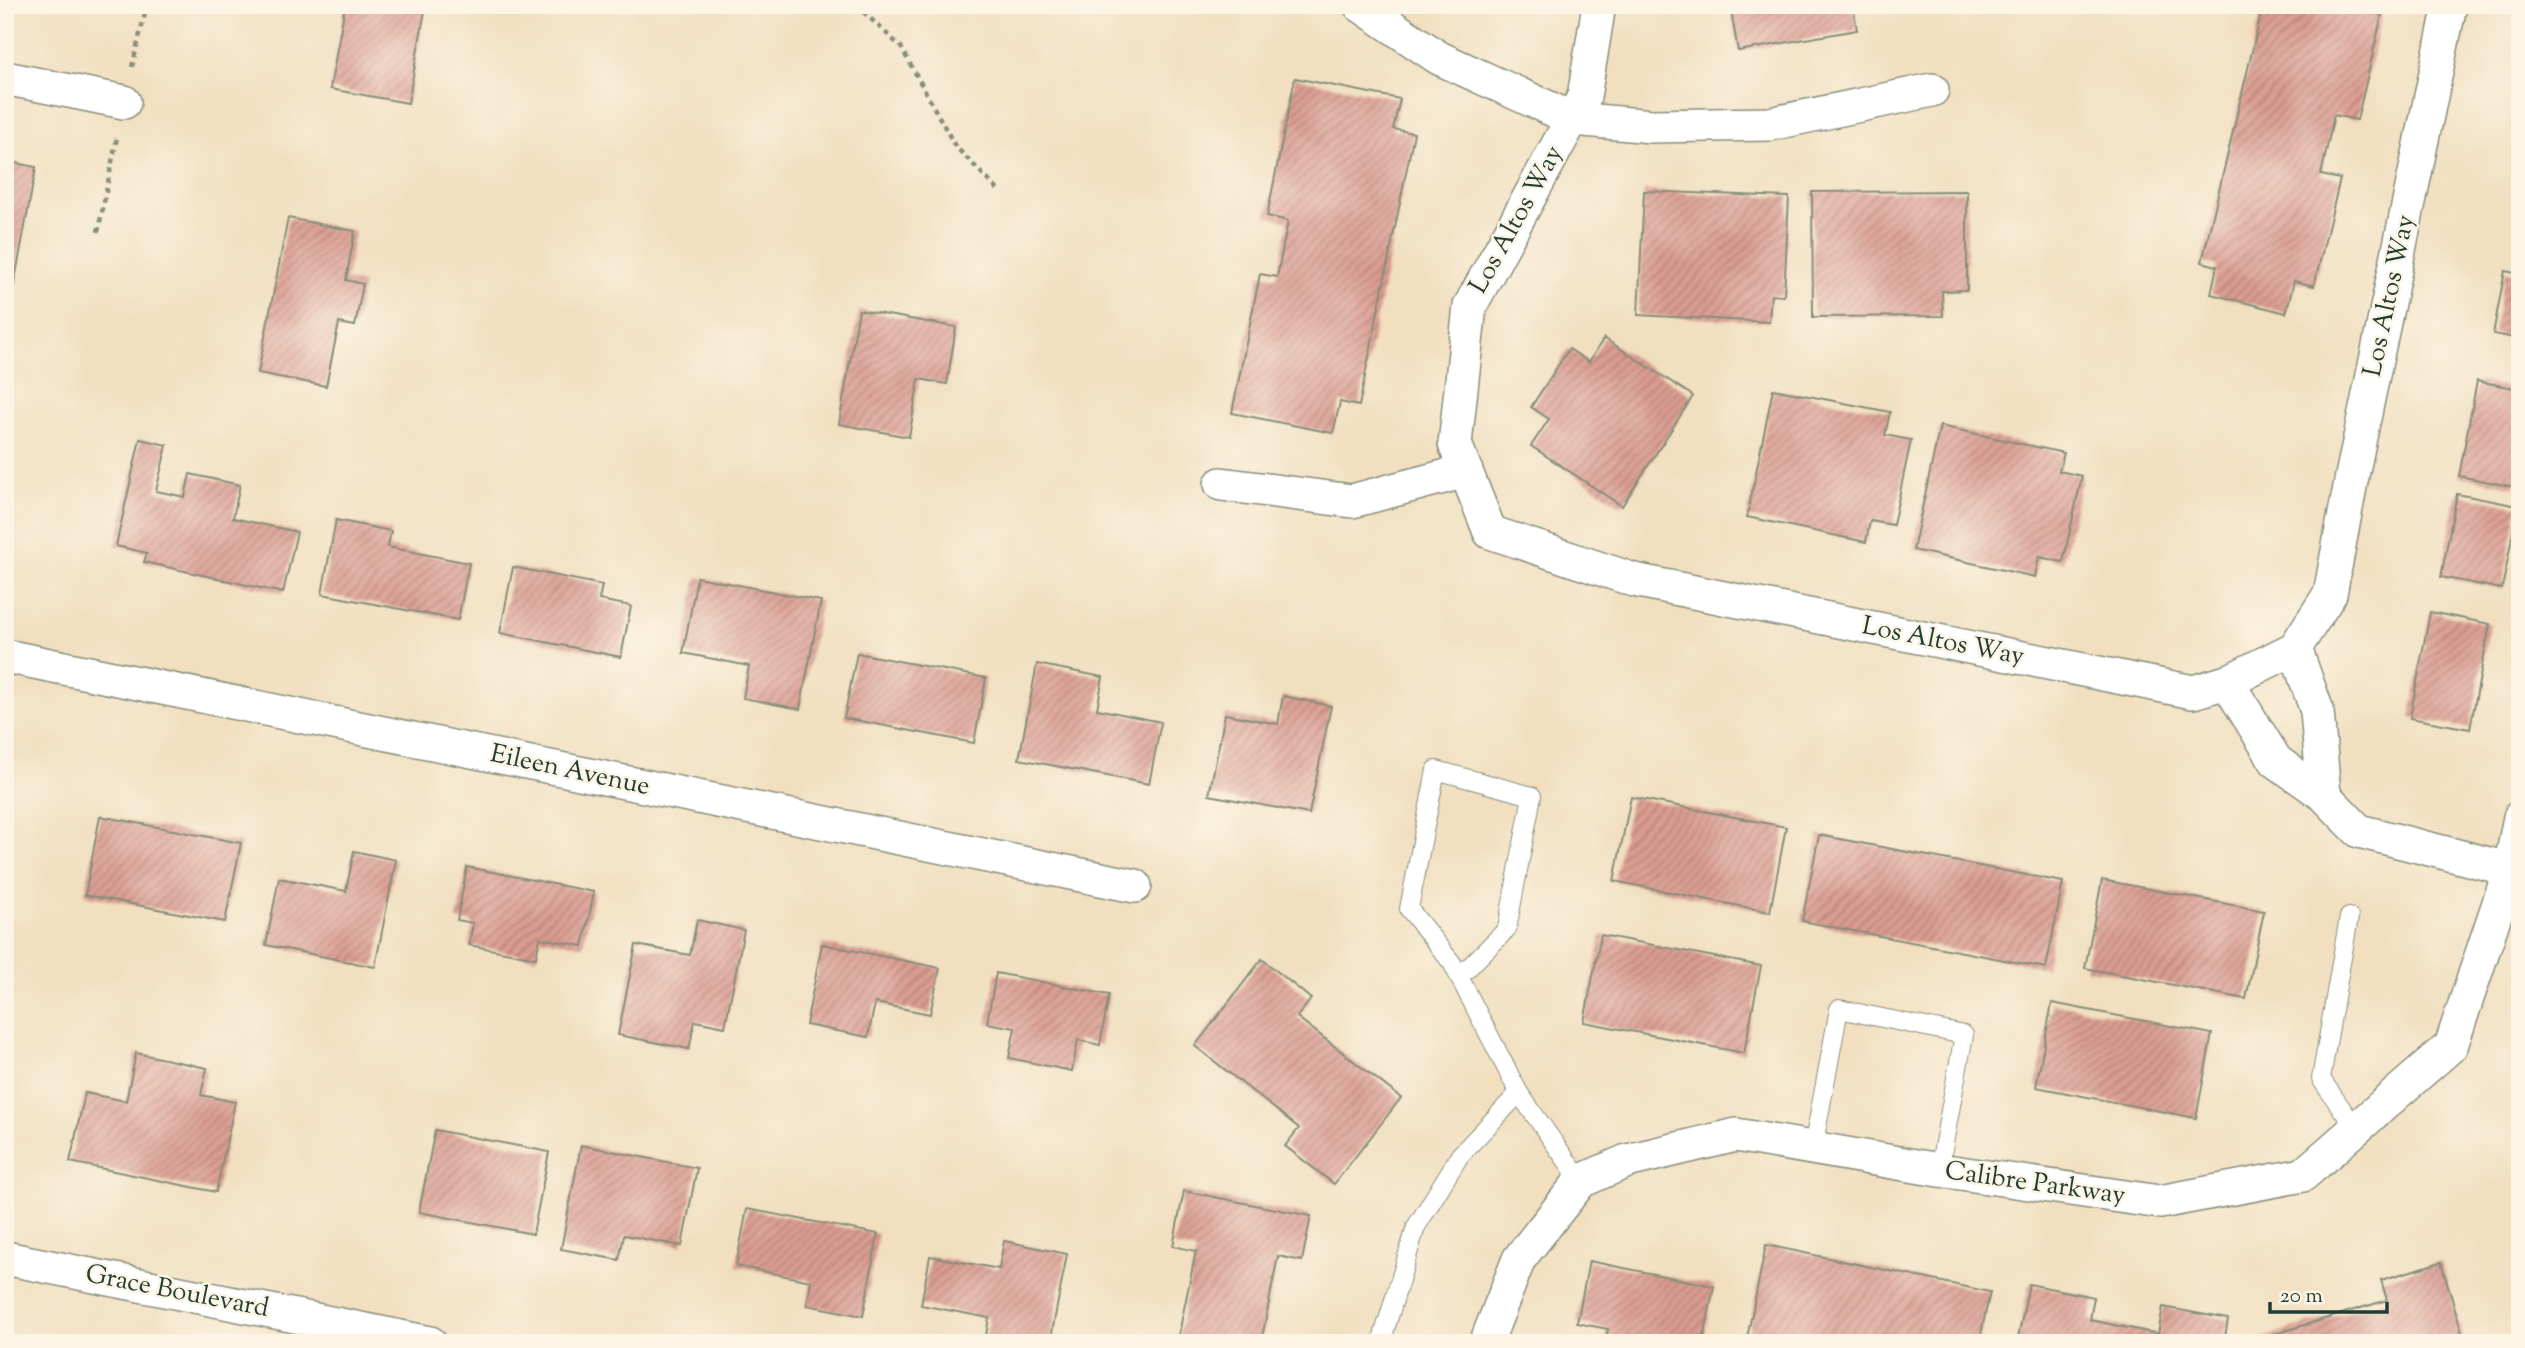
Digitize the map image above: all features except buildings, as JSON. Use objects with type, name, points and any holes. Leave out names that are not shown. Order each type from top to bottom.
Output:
[{"type":"street","points":[[1360,5],[1439,58],[1573,119],[1652,126],[1770,124],[1933,90]]},
{"type":"street","name":"Los Altos Way","points":[[1599,5],[1584,97],[1470,306],[1455,444],[1490,532],[1634,580],[2193,692],[2227,682],[2295,648],[2330,594],[2450,5]]},
{"type":"street","points":[[5,78],[124,102]]},
{"type":"street","points":[[1221,484],[1352,501],[1466,471]]},
{"type":"street","points":[[2295,648],[2318,711],[2324,795]]},
{"type":"street","name":"Eileen Avenue","points":[[5,656],[1135,886]]},
{"type":"street","points":[[2227,682],[2276,761],[2324,795],[2360,831],[2515,871]]},
{"type":"street","name":"Calibre Parkway","points":[[1486,1343],[1519,1259],[1581,1181],[1627,1161],[1736,1135],[1939,1170],[2160,1202],[2303,1175],[2451,1046],[2515,871],[2520,817]]},
{"type":"street","name":"Grace Boulevard","points":[[5,1258],[430,1343]]},
{"type":"lane","points":[[1460,976],[1507,929],[1532,796],[1436,770],[1409,909],[1460,976],[1519,1093],[1581,1181]]},
{"type":"lane","points":[[2349,917],[2320,1079],[2356,1129]]},
{"type":"lane","points":[[1813,1149],[1839,1009],[1964,1035],[1939,1170]]},
{"type":"lane","points":[[1381,1343],[1416,1227],[1460,1155],[1519,1093]]},
{"type":"path","points":[[856,5],[901,47],[955,146],[998,190]]}]
